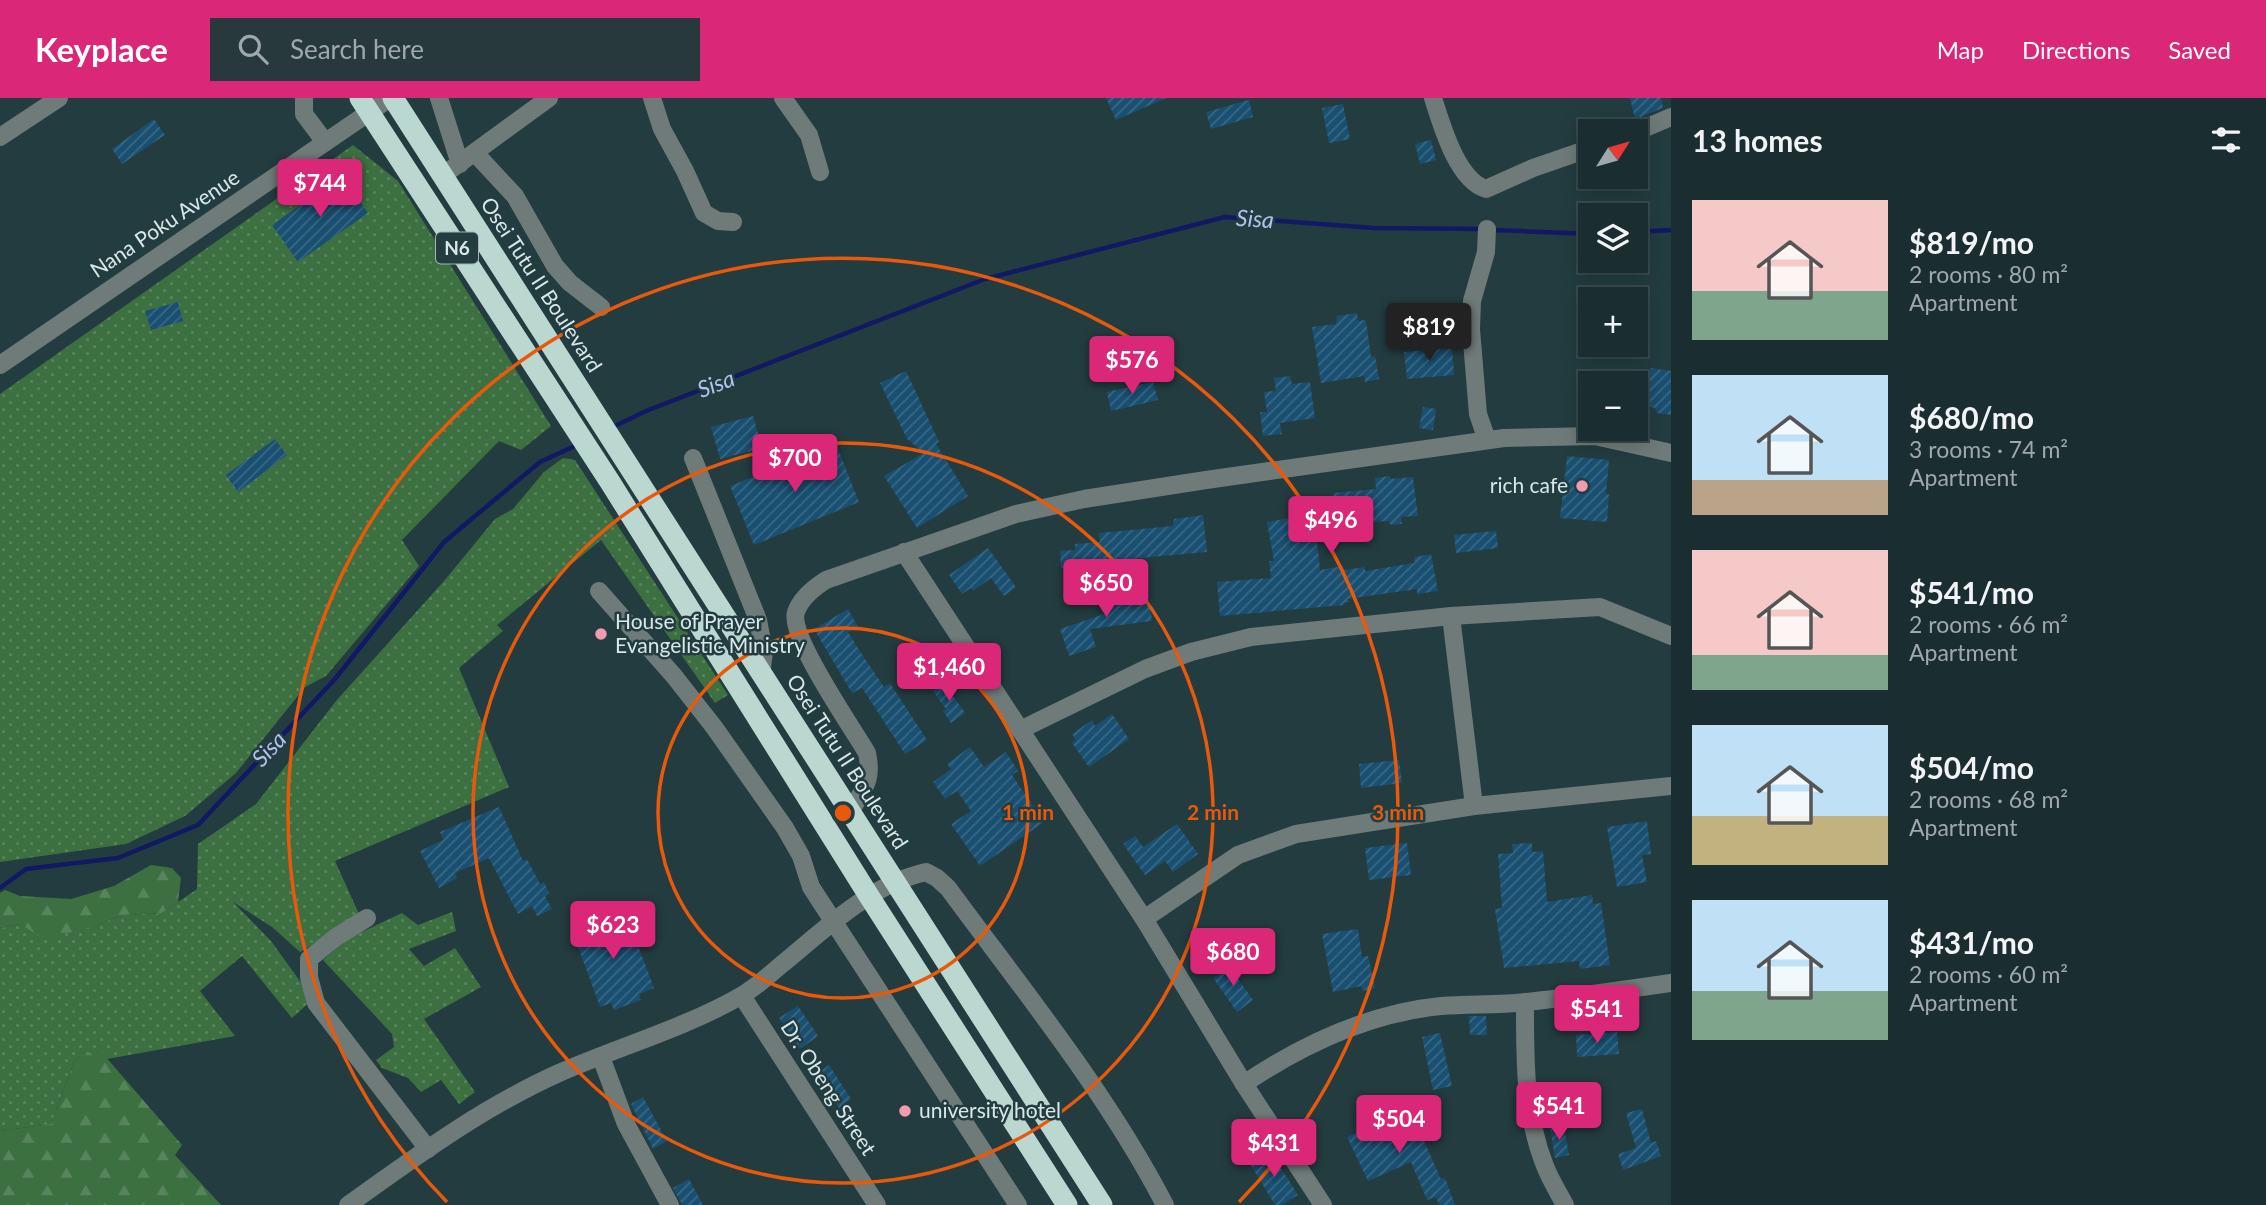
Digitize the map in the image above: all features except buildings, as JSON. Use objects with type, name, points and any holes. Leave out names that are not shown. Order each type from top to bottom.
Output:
[{"type":"highway","name":"Osei Tutu II Boulevard","points":[[391,98],[1102,1205]]},
{"type":"highway","name":"N6","points":[[365,105],[610,482],[869,896],[1067,1205]]},
{"type":"street","points":[[0,137],[59,98]]},
{"type":"street","points":[[304,98],[304,114],[325,142]]},
{"type":"street","name":"Nana Poku Avenue","points":[[0,365],[325,142],[365,105],[391,98]]},
{"type":"street","points":[[439,98],[460,164]]},
{"type":"street","points":[[442,176],[549,98]]},
{"type":"street","points":[[652,98],[662,129],[704,213],[718,221],[733,222]]},
{"type":"street","points":[[783,98],[809,135],[820,172]]},
{"type":"street","points":[[1433,98],[1440,121],[1464,174],[1476,186],[1486,189],[1533,168],[1578,152]]},
{"type":"street","points":[[1648,127],[1671,117]]},
{"type":"street","points":[[475,153],[515,196],[555,266],[570,283],[601,307]]},
{"type":"street","points":[[1487,229],[1486,252],[1472,301],[1471,329],[1478,414],[1487,440]]},
{"type":"street","points":[[850,812],[867,784],[871,769],[867,753],[812,663],[797,630],[796,612],[813,588],[826,580],[1016,514],[1084,499],[1487,440],[1595,436],[1671,453]]},
{"type":"street","points":[[693,458],[758,620],[764,652],[761,674]]},
{"type":"street","points":[[904,552],[1144,919],[1244,1084],[1323,1205]]},
{"type":"street","points":[[599,591],[674,676],[785,828],[801,856],[810,887],[1018,1205]]},
{"type":"street","points":[[1020,730],[1145,669],[1203,649],[1251,637],[1451,615],[1600,607],[1671,636]]},
{"type":"street","points":[[1451,615],[1474,806]]},
{"type":"street","points":[[1144,919],[1238,855],[1296,834],[1474,806],[1671,786]]},
{"type":"street","points":[[357,1202],[428,1149],[515,1095],[558,1074],[701,1017],[742,996],[869,896],[894,881],[926,872],[948,888],[1089,1083],[1143,1163],[1165,1205]]},
{"type":"street","points":[[368,918],[336,937],[309,959],[309,977],[316,1003],[428,1149]]},
{"type":"street","points":[[1244,1084],[1278,1062],[1323,1039],[1377,1018],[1439,1007],[1525,1002],[1671,984]]},
{"type":"street","name":"Dr. Obeng Street","points":[[742,996],[877,1205]]},
{"type":"street","points":[[1525,1002],[1526,1078],[1533,1122],[1544,1165],[1565,1205]]},
{"type":"street","points":[[601,1057],[626,1124],[670,1205]]},
{"type":"green space","points":[[353,145],[398,181],[551,426],[521,450],[499,441],[402,540],[419,566],[326,676],[305,687],[236,773],[185,816],[126,844],[0,862],[0,394]]},
{"type":"green space","points":[[563,458],[575,460],[728,695],[715,703],[601,540],[497,625],[503,631],[459,668],[509,787],[335,861],[360,916],[300,952],[272,927],[233,902],[271,941],[313,999],[292,1018],[242,956],[200,991],[235,1036],[107,1059],[98,1049],[75,1060],[51,1124],[0,1131],[0,928],[20,924],[92,927],[122,915],[162,913],[197,889],[198,844],[256,804],[336,701],[444,581],[495,519],[513,509],[544,472]]},
{"type":"green space","points":[[151,865],[172,868],[181,878],[178,902],[162,913],[122,915],[92,927],[44,939],[20,924],[0,928],[0,893],[5,890],[20,896],[71,899],[114,886]]},
{"type":"green space","points":[[452,912],[456,931],[409,949],[424,966],[455,948],[481,987],[424,1019],[475,1092],[459,1104],[441,1080],[421,1092],[408,1078],[382,1068],[376,1060],[394,1047],[392,1034],[323,960],[347,939],[402,913],[418,925]]},
{"type":"green space","points":[[98,1048],[182,1145],[175,1155],[221,1205],[0,1205],[0,1131],[51,1124],[75,1060]]},
{"type":"waterway","name":"Sisa","points":[[613,427],[646,411],[985,279],[1225,217],[1374,228],[1484,229]]},
{"type":"waterway","name":"Sisa","points":[[1493,230],[1578,233]]},
{"type":"waterway","name":"Sisa","points":[[1648,231],[1671,230]]},
{"type":"waterway","name":"Sisa","points":[[0,888],[26,869],[118,858],[198,825],[335,679],[444,542],[540,462],[577,445]]},
{"type":"place","name":"rich cafe","points":[[1582,486]]},
{"type":"place","name":"House of Prayer Evangelistic Ministry","points":[[601,634]]},
{"type":"place","name":"university hotel","points":[[905,1111]]}]
